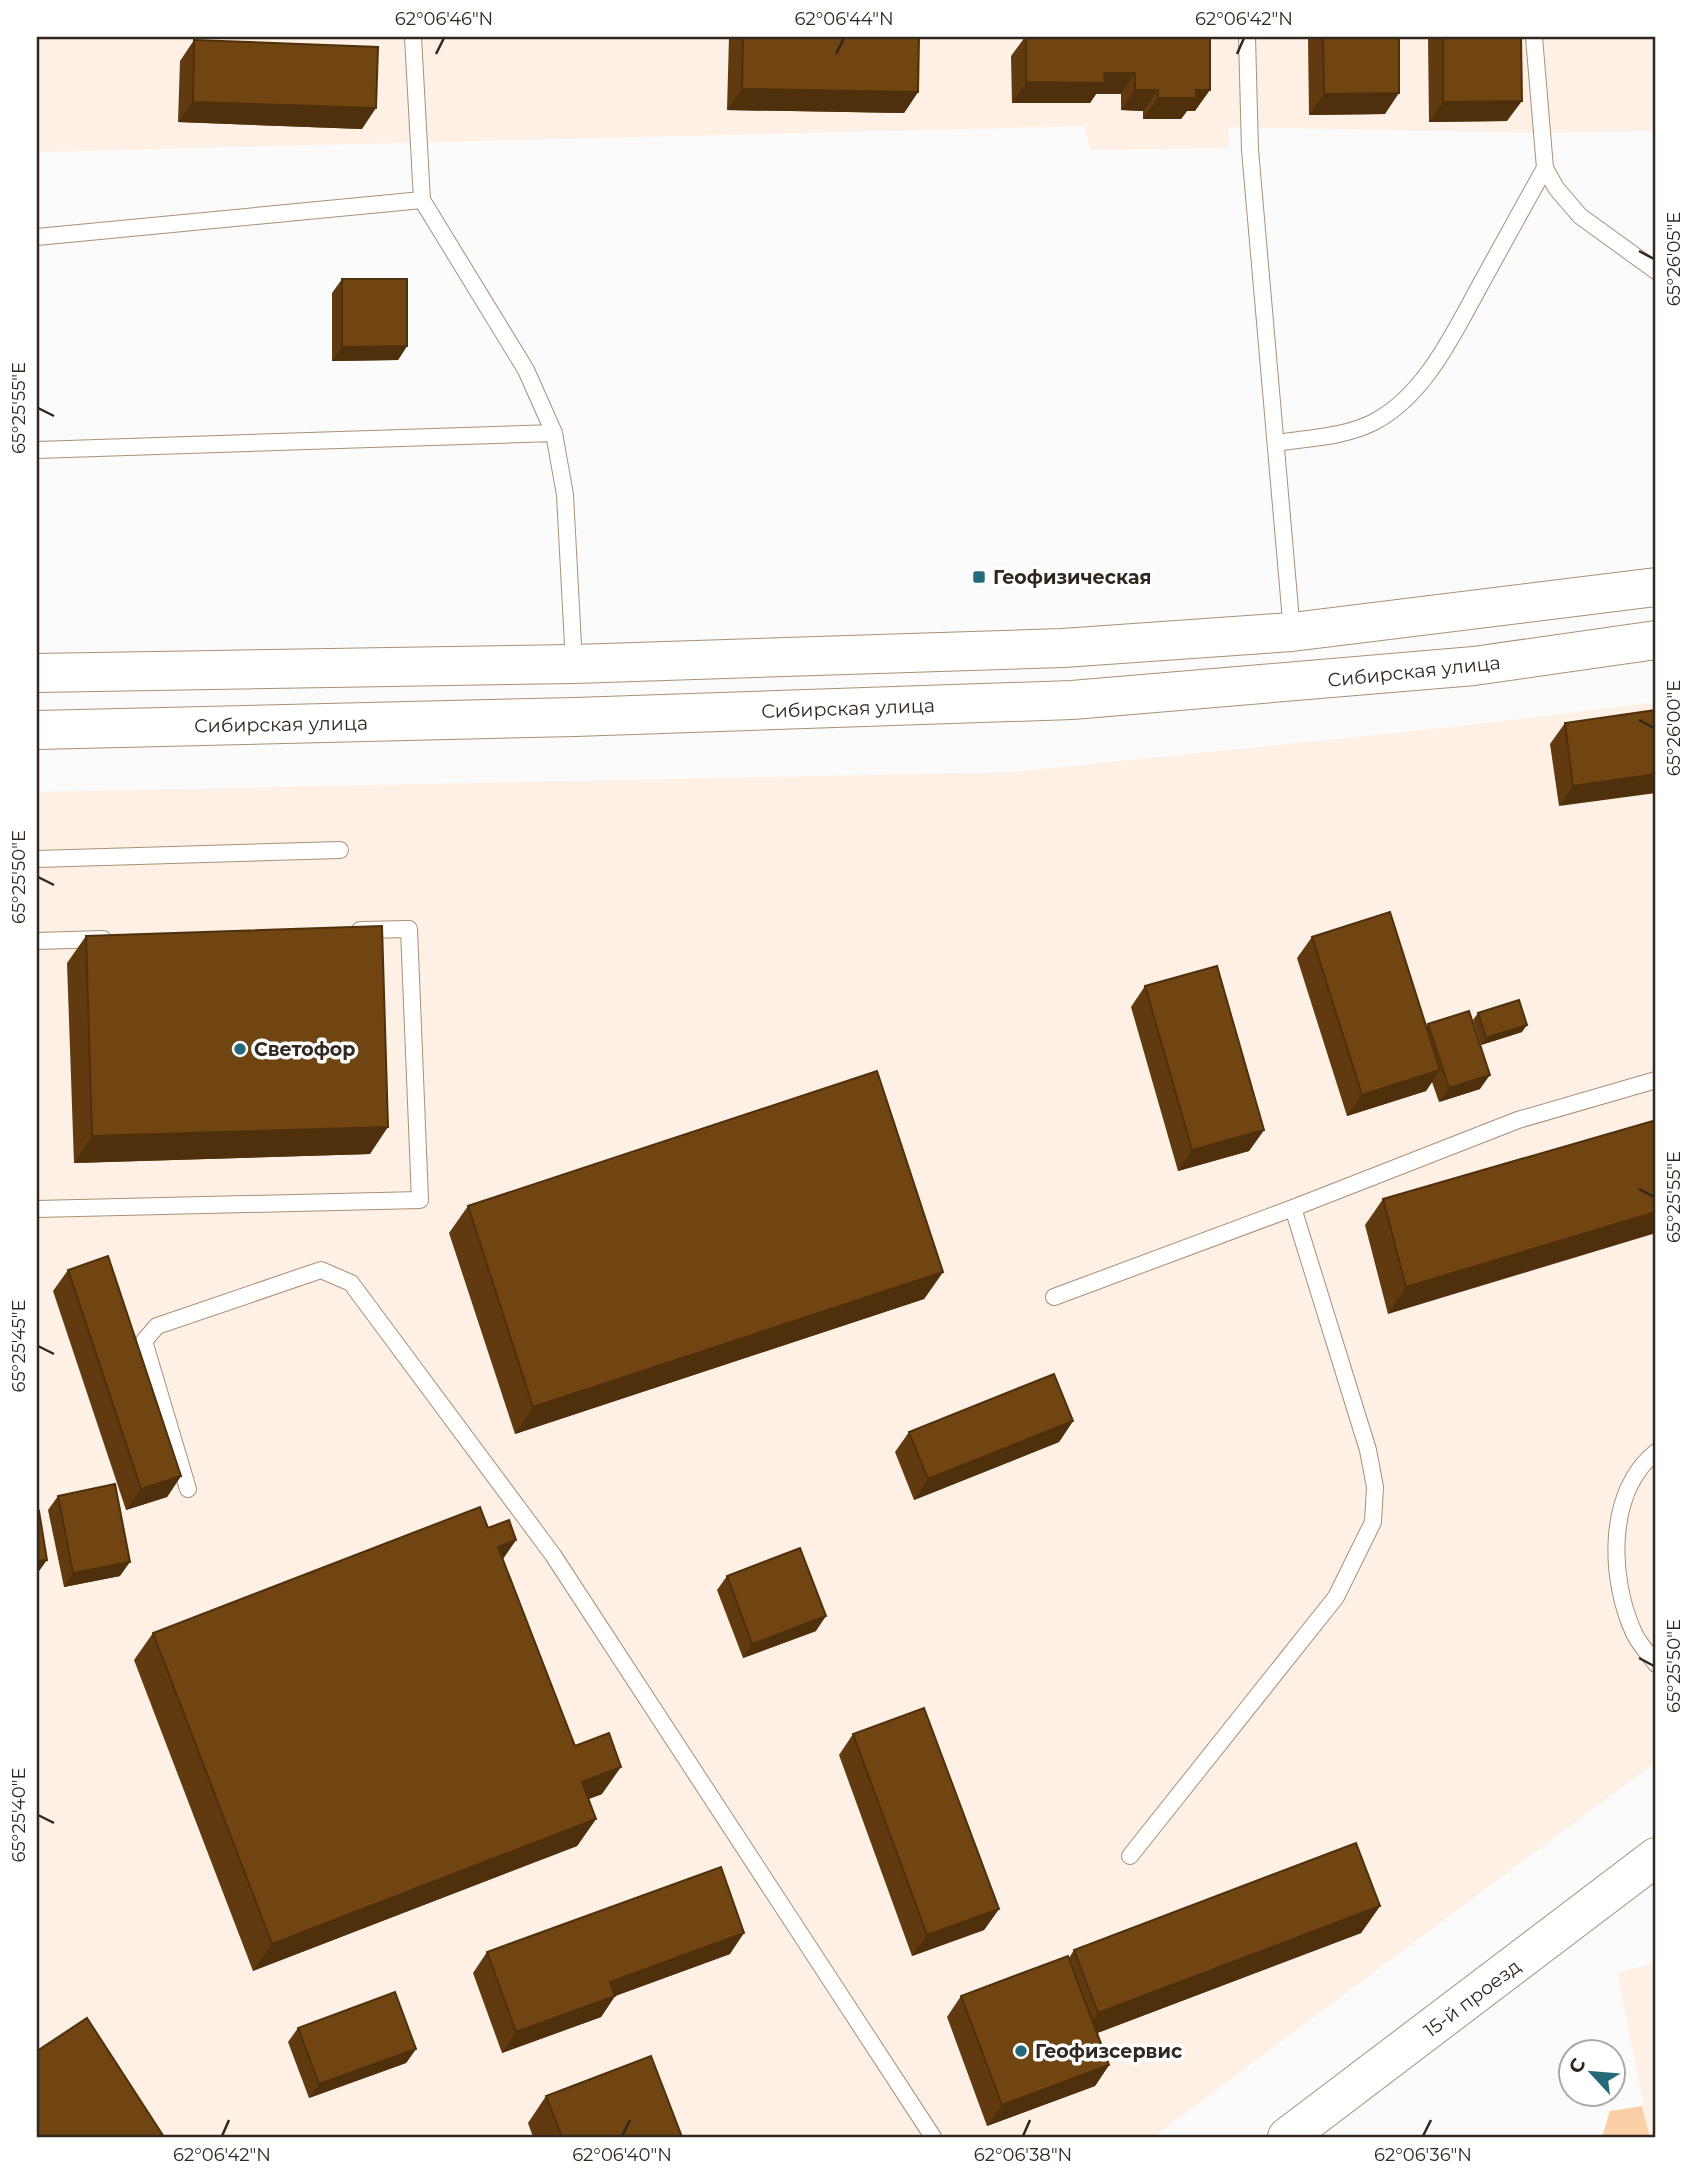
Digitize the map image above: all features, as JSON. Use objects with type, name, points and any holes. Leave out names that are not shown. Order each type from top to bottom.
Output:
[{"type":"main road","points":[[37,673],[574,664],[1063,648],[1292,632],[1656,587]]},
{"type":"main road","name":"Сибирская улица","points":[[37,730],[589,717],[1072,700],[1474,666],[1656,640]]},
{"type":"main road","name":"15-й проезд","points":[[1287,2137],[1656,1857]]},
{"type":"lane","points":[[413,37],[422,200],[526,370],[554,433],[565,495],[574,664]]},
{"type":"lane","points":[[1247,37],[1250,150],[1292,632]]},
{"type":"lane","points":[[1534,37],[1545,168],[1556,188],[1580,216],[1656,271]]},
{"type":"lane","points":[[1276,443],[1351,432],[1398,407],[1422,380],[1449,340],[1545,168]]},
{"type":"lane","points":[[37,237],[422,200]]},
{"type":"lane","points":[[37,450],[554,433]]},
{"type":"lane","points":[[37,859],[340,850]]},
{"type":"lane","points":[[37,1209],[420,1200],[409,929],[340,931]]},
{"type":"lane","points":[[37,941],[120,938]]},
{"type":"lane","points":[[1054,1297],[1518,1120],[1656,1080]]},
{"type":"lane","points":[[1130,1856],[1336,1597],[1373,1522],[1375,1487],[1368,1450],[1293,1208]]},
{"type":"lane","points":[[188,1489],[144,1341],[157,1326],[321,1270],[351,1283],[553,1555],[933,2137]]},
{"type":"lane","points":[[1656,1452],[1646,1461],[1629,1486],[1618,1522],[1618,1581],[1635,1634],[1656,1664]]},
{"type":"shaded area","points":[[37,37],[1656,37],[1656,131],[1541,133],[1228,127],[1230,148],[1090,150],[1085,126],[37,152]]},
{"type":"shaded area","points":[[1656,702],[1656,1762],[1153,2137],[37,2137],[37,792],[1013,772],[1463,726]]},
{"type":"shaded area","points":[[1656,1963],[1656,2137],[1650,2137],[1617,1972]]},
{"type":"shaded area","points":[[1642,2106],[1650,2137],[1602,2137],[1610,2111]]},
{"type":"building","points":[[743,37],[919,37],[918,92],[742,89]]},
{"type":"building","points":[[1026,37],[1210,37],[1210,90],[1196,90],[1196,98],[1158,98],[1158,90],[1135,90],[1135,73],[1104,73],[1105,83],[1026,82]]},
{"type":"building","points":[[1323,37],[1399,37],[1399,93],[1324,94]]},
{"type":"building","points":[[1443,37],[1521,37],[1522,101],[1443,102]]},
{"type":"building","points":[[194,40],[378,47],[376,108],[193,102]]},
{"type":"building","points":[[342,279],[407,279],[407,346],[342,347]]},
{"type":"building","points":[[1656,710],[1656,774],[1573,786],[1565,723]]},
{"type":"building","points":[[1390,912],[1440,1070],[1362,1095],[1312,937]]},
{"type":"building","points":[[382,926],[388,1127],[92,1136],[86,936]]},
{"type":"building","points":[[1217,966],[1264,1130],[1192,1150],[1145,986]]},
{"type":"building","points":[[1519,1000],[1527,1025],[1486,1038],[1478,1013]]},
{"type":"building","points":[[1469,1011],[1490,1075],[1449,1088],[1428,1024]]},
{"type":"building","points":[[877,1071],[943,1272],[533,1407],[468,1206]]},
{"type":"building","points":[[1656,1120],[1656,1212],[1406,1287],[1383,1199]]},
{"type":"building","points":[[108,1256],[181,1476],[141,1489],[68,1270]]},
{"type":"building","points":[[1054,1374],[1073,1421],[928,1479],[909,1432]]},
{"type":"building","points":[[115,1484],[130,1562],[73,1573],[58,1496]]},
{"type":"building","points":[[480,1507],[488,1528],[509,1520],[516,1540],[498,1547],[575,1746],[609,1733],[621,1767],[582,1782],[596,1819],[272,1944],[153,1633]]},
{"type":"building","points":[[39,1511],[47,1560],[37,1561],[37,1512]]},
{"type":"building","points":[[800,1548],[826,1616],[752,1644],[727,1576]]},
{"type":"building","points":[[924,1708],[999,1909],[927,1935],[853,1734]]},
{"type":"building","points":[[1356,1843],[1380,1906],[1098,2013],[1074,1950]]},
{"type":"building","points":[[721,1867],[744,1933],[610,1982],[615,1996],[516,2032],[487,1952]]},
{"type":"building","name":"Геофизсервис","points":[[1068,1956],[1109,2065],[1002,2105],[961,1996]]},
{"type":"building","points":[[395,1992],[416,2049],[319,2084],[298,2028]]},
{"type":"building","points":[[87,2018],[164,2137],[37,2137],[37,2051]]},
{"type":"building","points":[[651,2056],[682,2137],[562,2137],[546,2096]]},
{"type":"place","name":"Геофизическая","points":[[979,577]]},
{"type":"place","name":"Светофор","points":[[240,1049]]},
{"type":"place","name":"Геофизсервис","points":[[1021,2051]]}]
